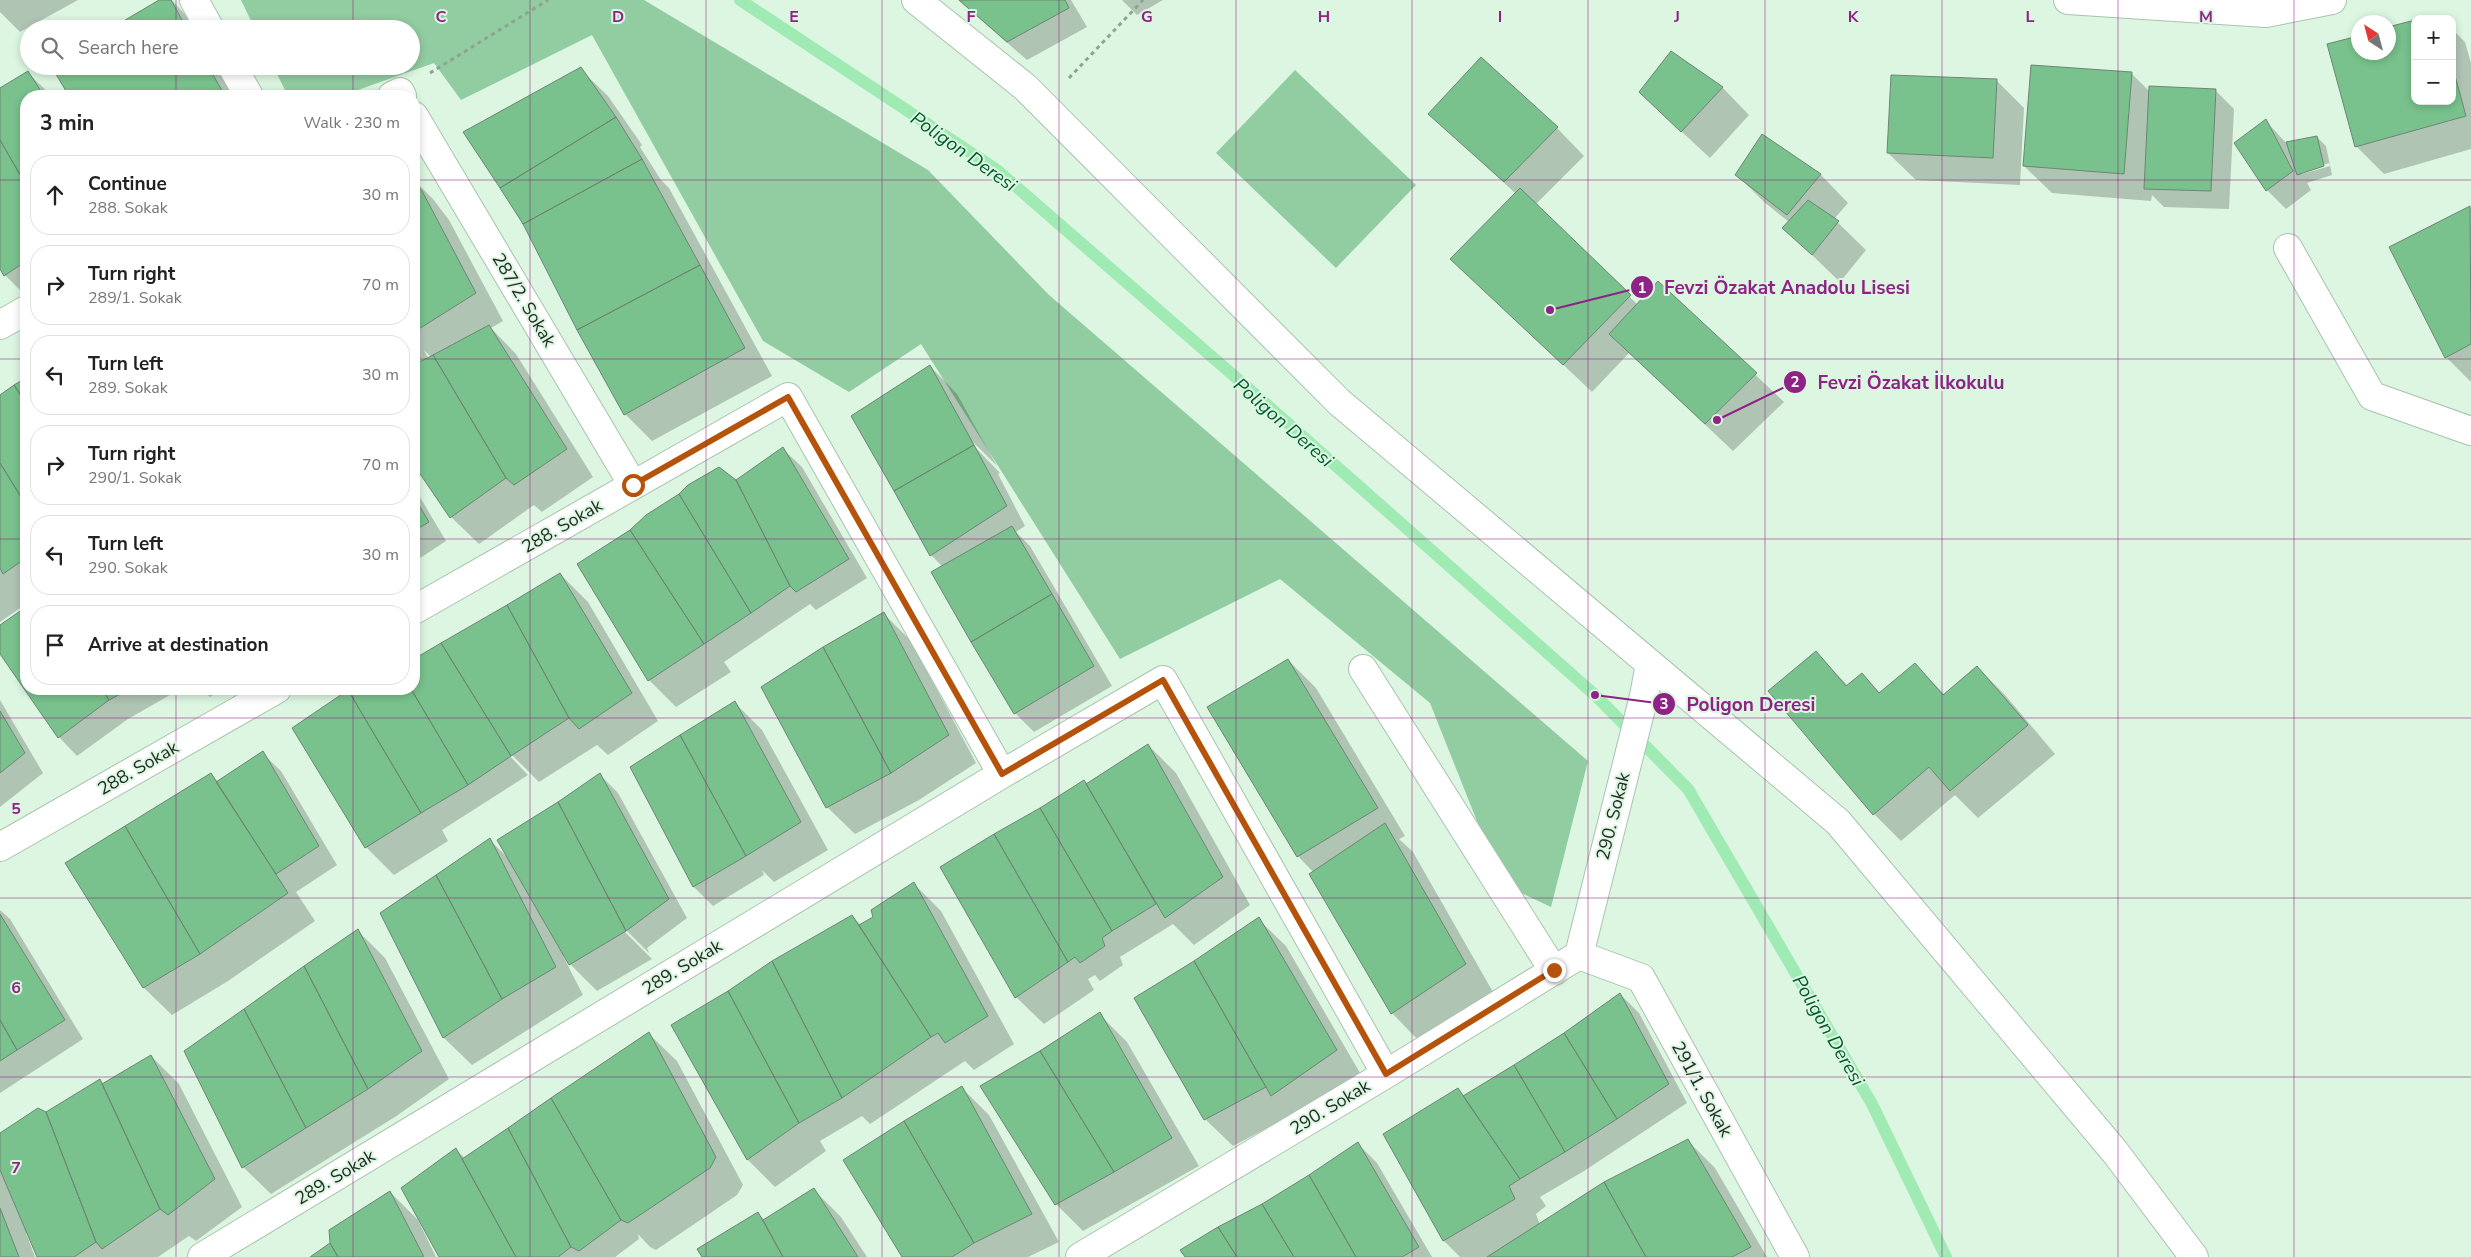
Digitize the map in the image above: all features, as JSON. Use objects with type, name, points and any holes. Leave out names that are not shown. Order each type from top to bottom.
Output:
[{"type":"street","points":[[194,0],[205,20]]},
{"type":"street","points":[[916,0],[1025,87],[1339,402],[1838,822],[2115,1152],[2194,1257]]},
{"type":"street","points":[[2068,0],[2266,12],[2332,0]]},
{"type":"street","points":[[237,75],[246,90]]},
{"type":"street","name":"287/2. Sokak","points":[[420,126],[633,485]]},
{"type":"street","points":[[2288,248],[2372,396],[2471,431]]},
{"type":"street","points":[[0,325],[20,313]]},
{"type":"street","name":"288. Sokak","points":[[420,607],[788,397],[1002,774]]},
{"type":"street","name":"290. Sokak","points":[[1080,1257],[1386,1074],[1579,955],[1644,696],[1650,664]]},
{"type":"street","points":[[1363,669],[1554,970]]},
{"type":"street","name":"289. Sokak","points":[[202,1257],[1002,774],[1163,680],[1386,1074]]},
{"type":"street","name":"288. Sokak","points":[[0,846],[265,695]]},
{"type":"street","name":"291/1. Sokak","points":[[1579,955],[1641,978],[1795,1257]]},
{"type":"path","points":[[406,90],[548,0]]},
{"type":"path","points":[[1025,87],[1042,67],[1062,85],[1143,0]]},
{"type":"green space","points":[[241,0],[644,0],[928,170],[1049,295],[1588,761],[1551,907],[1502,884],[1430,703],[1280,579],[1120,659],[921,344],[849,392],[763,341],[592,35],[461,100],[434,63],[420,68],[420,20],[251,20]]},
{"type":"green space","points":[[1295,70],[1416,185],[1336,268],[1216,153]]},
{"type":"green space","points":[[278,75],[400,75],[358,90],[285,90]]},
{"type":"building","points":[[159,0],[171,0],[182,20],[125,20]]},
{"type":"building","points":[[959,0],[1065,0],[1069,8],[1007,42]]},
{"type":"building","points":[[2411,21],[2411,105],[2456,105],[2456,80],[2466,116],[2355,147],[2327,44],[2351,38],[2351,60],[2396,60],[2396,25]]},
{"type":"building","points":[[1671,51],[1723,87],[1681,132],[1639,92]]},
{"type":"building","points":[[1481,57],[1558,127],[1504,182],[1428,114]]},
{"type":"building","points":[[2031,65],[2132,72],[2124,174],[2023,166]]},
{"type":"building","points":[[581,67],[616,117],[500,188],[463,132]]},
{"type":"building","points":[[21,75],[31,75],[40,90],[20,90],[20,175],[0,140],[0,88]]},
{"type":"building","points":[[56,75],[213,75],[222,90],[65,90]]},
{"type":"building","points":[[1891,75],[1997,79],[1993,158],[1887,153]]},
{"type":"building","points":[[2149,86],[2216,89],[2211,191],[2144,189]]},
{"type":"building","points":[[616,117],[642,159],[523,224],[500,188]]},
{"type":"building","points":[[2266,119],[2293,171],[2266,191],[2234,143]]},
{"type":"building","points":[[1762,134],[1821,174],[1787,215],[1735,175]]},
{"type":"building","points":[[2317,136],[2324,166],[2297,175],[2286,142]]},
{"type":"building","points":[[0,140],[20,175],[20,265],[4,276],[0,269]]},
{"type":"building","points":[[642,159],[700,265],[577,330],[523,224]]},
{"type":"building","points":[[420,188],[422,191],[476,293],[420,328]]},
{"type":"building","points":[[1520,188],[1631,295],[1563,365],[1450,259]]},
{"type":"building","points":[[1808,200],[1839,221],[1812,255],[1782,228]]},
{"type":"building","points":[[2470,206],[2471,344],[2445,358],[2389,247]]},
{"type":"building","points":[[700,265],[745,348],[624,415],[577,330]]},
{"type":"building","points":[[1658,281],[1757,373],[1705,424],[1609,334]]},
{"type":"building","points":[[489,325],[567,449],[514,485],[506,478],[433,355]]},
{"type":"building","points":[[433,355],[506,478],[450,518],[420,474],[420,362]]},
{"type":"building","points":[[930,365],[974,445],[894,491],[851,416]]},
{"type":"building","points":[[20,382],[20,394],[14,385]]},
{"type":"building","points":[[14,385],[20,394],[20,495],[0,463],[0,395]]},
{"type":"building","points":[[974,445],[1007,506],[930,556],[894,491]]},
{"type":"building","points":[[783,447],[849,559],[796,592],[790,586],[736,480]]},
{"type":"building","points":[[0,463],[20,495],[20,562],[3,574],[0,568]]},
{"type":"building","points":[[719,467],[736,480],[790,586],[751,613],[679,494],[688,485]]},
{"type":"building","points":[[679,494],[751,613],[704,644],[630,530],[646,515]]},
{"type":"building","points":[[420,507],[429,522],[420,527]]},
{"type":"building","points":[[1012,526],[1052,594],[971,642],[931,572]]},
{"type":"building","points":[[630,530],[704,644],[648,681],[577,564]]},
{"type":"building","points":[[560,573],[632,693],[579,729],[569,718],[507,605]]},
{"type":"building","points":[[1052,594],[1094,666],[1014,714],[971,642]]},
{"type":"building","points":[[507,605],[569,718],[511,756],[441,643]]},
{"type":"building","points":[[20,611],[20,683],[0,654],[0,625]]},
{"type":"building","points":[[884,612],[949,735],[891,773],[823,647]]},
{"type":"building","points":[[441,643],[511,756],[468,785],[415,695],[420,695],[420,655]]},
{"type":"building","points":[[823,647],[891,773],[826,808],[761,687]]},
{"type":"building","points":[[1816,651],[1846,686],[1862,673],[1879,693],[1915,663],[1943,695],[1977,666],[2028,725],[1950,791],[1929,767],[1873,815],[1768,691]]},
{"type":"building","points":[[1288,659],[1378,808],[1297,857],[1207,707]]},
{"type":"building","points":[[28,695],[106,695],[109,700],[58,738]]},
{"type":"building","points":[[106,695],[119,695],[109,700]]},
{"type":"building","points":[[341,695],[351,695],[421,813],[365,848],[292,728]]},
{"type":"building","points":[[351,695],[415,695],[468,785],[421,813]]},
{"type":"building","points":[[735,701],[801,822],[746,856],[680,735]]},
{"type":"building","points":[[0,711],[25,753],[0,773]]},
{"type":"building","points":[[680,735],[746,856],[693,887],[630,767]]},
{"type":"building","points":[[1148,744],[1223,877],[1165,918],[1086,784]]},
{"type":"building","points":[[263,751],[319,846],[276,874],[216,782]]},
{"type":"building","points":[[211,773],[288,893],[200,954],[125,826]]},
{"type":"building","points":[[600,773],[669,899],[626,931],[558,802]]},
{"type":"building","points":[[1084,780],[1156,904],[1112,931],[1040,808]]},
{"type":"building","points":[[558,802],[626,931],[569,965],[497,840]]},
{"type":"building","points":[[1040,808],[1112,931],[1102,938],[1105,946],[1080,963],[1075,957],[1068,962],[994,834]]},
{"type":"building","points":[[1385,823],[1466,964],[1391,1014],[1309,874]]},
{"type":"building","points":[[125,826],[200,954],[143,988],[65,863]]},
{"type":"building","points":[[994,834],[1068,962],[1015,998],[940,867]]},
{"type":"building","points":[[490,838],[556,967],[502,999],[436,875]]},
{"type":"building","points":[[436,875],[502,999],[443,1038],[380,913]]},
{"type":"building","points":[[914,882],[988,1016],[945,1043],[938,1033],[931,1037],[859,925],[873,917],[871,910]]},
{"type":"building","points":[[0,914],[65,1020],[17,1050],[0,1020]]},
{"type":"building","points":[[852,915],[931,1037],[842,1098],[772,961]]},
{"type":"building","points":[[1259,917],[1337,1050],[1271,1096],[1194,961]]},
{"type":"building","points":[[358,929],[422,1051],[368,1089],[304,966]]},
{"type":"building","points":[[772,961],[842,1098],[799,1123],[728,991]]},
{"type":"building","points":[[1194,961],[1266,1087],[1204,1120],[1134,998]]},
{"type":"building","points":[[304,966],[368,1089],[306,1128],[244,1009]]},
{"type":"building","points":[[728,991],[799,1123],[747,1160],[671,1025]]},
{"type":"building","points":[[1620,993],[1669,1084],[1617,1119],[1564,1033]]},
{"type":"building","points":[[244,1009],[306,1128],[242,1168],[184,1051]]},
{"type":"building","points":[[1100,1012],[1172,1138],[1114,1172],[1040,1051]]},
{"type":"building","points":[[0,1020],[17,1050],[0,1061]]},
{"type":"building","points":[[649,1032],[716,1157],[710,1168],[628,1223],[621,1220],[551,1098]]},
{"type":"building","points":[[1564,1033],[1617,1119],[1565,1152],[1514,1065]]},
{"type":"building","points":[[1040,1051],[1114,1172],[1055,1205],[980,1086]]},
{"type":"building","points":[[151,1055],[215,1179],[168,1215],[160,1209],[102,1084]]},
{"type":"building","points":[[1514,1065],[1565,1152],[1520,1179],[1463,1096]]},
{"type":"building","points":[[100,1079],[160,1209],[102,1249],[96,1242],[46,1112]]},
{"type":"building","points":[[962,1086],[1032,1214],[974,1243],[904,1121]]},
{"type":"building","points":[[1458,1088],[1520,1179],[1509,1186],[1515,1199],[1443,1241],[1383,1134]]},
{"type":"building","points":[[551,1098],[621,1220],[579,1251],[571,1247],[508,1128]]},
{"type":"building","points":[[38,1108],[46,1112],[96,1242],[74,1257],[37,1257],[0,1170],[0,1133]]},
{"type":"building","points":[[904,1121],[974,1243],[952,1257],[902,1257],[843,1160]]},
{"type":"building","points":[[508,1128],[571,1247],[558,1257],[516,1257],[462,1159]]},
{"type":"building","points":[[1688,1139],[1751,1247],[1732,1257],[1646,1257],[1604,1182]]},
{"type":"building","points":[[1358,1142],[1419,1247],[1402,1257],[1356,1257],[1309,1175]]},
{"type":"building","points":[[456,1148],[516,1257],[439,1257],[401,1188]]},
{"type":"building","points":[[1309,1175],[1356,1257],[1294,1257],[1262,1204]]},
{"type":"building","points":[[1604,1182],[1646,1257],[1487,1257]]},
{"type":"building","points":[[814,1188],[858,1257],[783,1257],[763,1220]]},
{"type":"building","points":[[390,1191],[424,1257],[338,1257],[330,1243],[329,1230]]},
{"type":"building","points":[[1262,1204],[1294,1257],[1237,1257],[1218,1227]]},
{"type":"building","points":[[0,1208],[19,1257],[0,1257]]},
{"type":"building","points":[[758,1212],[783,1257],[702,1257],[697,1249]]},
{"type":"building","points":[[1218,1227],[1237,1257],[1185,1257],[1180,1250]]},
{"type":"building","points":[[330,1243],[338,1257],[310,1257]]},
{"type":"waterway","name":"Poligon Deresi","points":[[740,0],[997,170],[1248,388],[1595,695],[1688,789],[1872,1104],[1946,1257]]},
{"type":"place","name":"Fevzi Özakat Anadolu Lisesi","points":[[1550,310]]},
{"type":"place","name":"Fevzi Özakat İlkokulu","points":[[1717,420]]},
{"type":"place","name":"Poligon Deresi","points":[[1595,695]]},
{"type":"route","points":[[633,485],[788,397],[1002,774],[1163,680],[1386,1074],[1554,970]]}]
